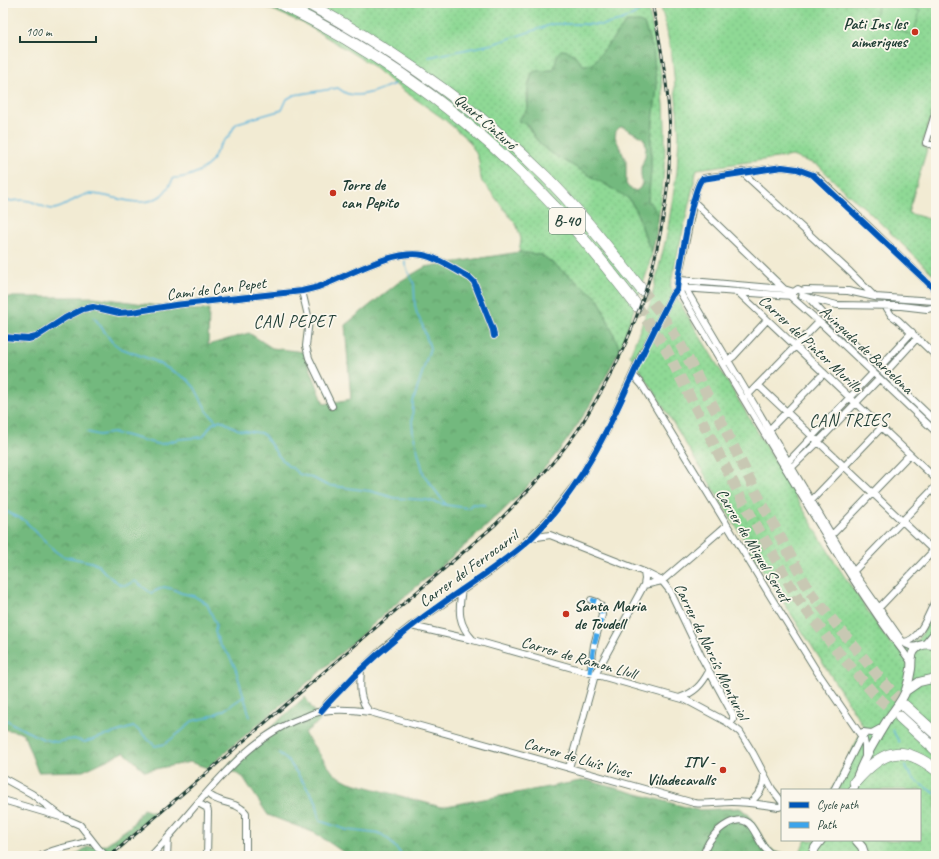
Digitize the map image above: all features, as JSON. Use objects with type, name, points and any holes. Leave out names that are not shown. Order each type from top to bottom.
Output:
[{"type":"highway","name":"Quart Cinturó","points":[[279,3],[322,25],[383,62],[420,87],[466,123],[535,187],[571,225],[602,261],[637,306]]},
{"type":"highway","name":"Quart Cinturó","points":[[307,3],[350,27],[403,60],[448,93],[502,136],[546,177],[578,211],[642,290]]},
{"type":"highway","points":[[905,706],[936,734]]},
{"type":"highway","points":[[900,718],[936,750]]},
{"type":"highway","points":[[914,730],[926,747],[936,757]]},
{"type":"highway","points":[[854,786],[864,771],[878,759],[895,753],[907,754],[916,757],[925,761],[936,770]]},
{"type":"street","points":[[936,111],[926,143],[936,146]]},
{"type":"street","points":[[926,680],[918,676],[851,573],[746,397],[685,300],[681,289],[680,279],[693,201],[698,184],[702,179],[782,167],[797,169],[816,176],[935,291]]},
{"type":"street","points":[[742,172],[875,297]]},
{"type":"street","points":[[693,201],[784,289],[796,296]]},
{"type":"street","name":"Camí de Can Pepet","points":[[3,337],[28,339],[36,337],[65,318],[83,309],[93,307],[119,312],[132,312],[175,305],[302,291],[323,285],[342,276],[398,255],[408,254],[422,255],[434,259],[470,278],[474,282],[494,336]]},
{"type":"street","points":[[680,279],[784,289]]},
{"type":"street","points":[[935,291],[936,282]]},
{"type":"street","points":[[681,289],[796,296],[837,305]]},
{"type":"street","name":"Carrer del Ferrocarril","points":[[321,711],[329,701],[382,649],[422,617],[492,570],[514,553],[548,520],[580,478],[608,430],[642,354],[672,295],[681,289]]},
{"type":"street","points":[[796,296],[805,290],[848,291],[875,297],[935,304]]},
{"type":"street","points":[[302,291],[309,320],[306,346],[309,358],[332,406]]},
{"type":"street","name":"Carrer del Pintor Murillo","points":[[738,292],[936,479]]},
{"type":"street","name":"Avinguda de Barcelona","points":[[796,296],[819,322],[936,432]]},
{"type":"street","name":"Avinguda de Barcelona","points":[[809,298],[815,306],[936,422]]},
{"type":"street","points":[[815,306],[885,305],[927,309],[935,304]]},
{"type":"street","points":[[885,305],[891,315],[912,332],[936,356]]},
{"type":"street","points":[[898,320],[896,316],[903,306]]},
{"type":"street","points":[[725,363],[734,356],[767,320]]},
{"type":"street","points":[[746,397],[819,322]]},
{"type":"street","points":[[879,368],[912,332]]},
{"type":"street","points":[[885,373],[917,338]]},
{"type":"street","points":[[769,430],[824,373]]},
{"type":"street","points":[[788,467],[812,436],[874,373]]},
{"type":"street","name":"Carrer de Miquel Servet","points":[[633,375],[642,385],[816,670],[861,737],[865,745],[865,757]]},
{"type":"street","points":[[788,467],[818,442],[879,379]]},
{"type":"street","points":[[758,385],[902,521],[935,550],[876,610]]},
{"type":"street","points":[[746,397],[769,430],[788,467],[812,501],[830,538]]},
{"type":"street","points":[[812,501],[882,428]]},
{"type":"street","points":[[830,538],[909,454]]},
{"type":"street","points":[[851,573],[936,486]]},
{"type":"street","points":[[531,538],[550,535],[548,520]]},
{"type":"street","points":[[644,585],[662,580],[727,525]]},
{"type":"street","name":"Carrer de Narcís Monturiol","points":[[550,535],[662,580],[670,591],[709,671],[733,715],[733,720],[730,724],[740,732],[772,789],[781,801]]},
{"type":"street","points":[[592,674],[644,585],[644,572]]},
{"type":"street","points":[[462,590],[459,605],[460,617],[467,634],[473,640]]},
{"type":"street","points":[[903,642],[907,642],[916,636],[936,599]]},
{"type":"street","points":[[569,768],[592,674],[594,645],[602,615],[601,606],[597,602],[591,600]]},
{"type":"street","points":[[876,610],[903,642],[911,647],[923,645],[936,646]]},
{"type":"street","points":[[422,617],[421,624],[426,629]]},
{"type":"street","name":"Carrer de Ramon Llull","points":[[411,626],[473,640],[678,698],[698,706],[730,724]]},
{"type":"street","points":[[906,692],[913,653],[936,632]]},
{"type":"street","points":[[361,670],[360,691],[366,708],[370,712]]},
{"type":"street","points":[[678,698],[686,696],[700,686],[709,671]]},
{"type":"street","points":[[854,786],[865,757],[906,692],[919,682],[936,678]]},
{"type":"street","name":"Carrer de Lluís Vives","points":[[321,711],[357,710],[370,712],[694,803],[751,802],[781,806]]},
{"type":"street","points":[[153,854],[240,758],[263,739],[294,720],[321,711]]},
{"type":"street","points":[[855,728],[860,731],[872,733],[883,727]]},
{"type":"street","points":[[835,789],[861,737],[867,733]]},
{"type":"street","points":[[751,802],[762,790],[764,774]]},
{"type":"street","points":[[3,778],[32,794],[64,818]]},
{"type":"street","points":[[207,793],[212,798],[243,809],[246,813],[246,856]]},
{"type":"street","points":[[207,856],[207,808],[212,798]]},
{"type":"street","points":[[3,800],[64,818],[80,825],[106,856]]},
{"type":"street","points":[[198,803],[207,808]]},
{"type":"street","points":[[703,856],[717,832],[729,823],[739,820],[750,826],[764,848],[775,856]]},
{"type":"street","points":[[166,856],[168,838]]},
{"type":"street","points":[[41,856],[54,850],[79,844],[91,839]]},
{"type":"street","points":[[811,855],[821,841]]},
{"type":"street","points":[[857,841],[862,847],[865,856]]},
{"type":"street","points":[[153,854],[162,852],[166,856]]},
{"type":"green space","points":[[257,3],[647,3],[658,55],[664,107],[664,161],[659,215],[648,201],[651,172],[651,140],[657,86],[653,50],[644,24],[626,22],[592,65],[583,65],[574,54],[564,50],[554,70],[537,71],[532,73],[527,97],[528,108],[521,116],[535,138],[546,150],[626,196],[631,202],[638,216],[652,253],[647,272],[620,349],[598,298],[542,255],[519,252],[521,239],[517,226],[482,182],[479,161],[469,141],[444,119],[390,81],[370,64],[305,24]]},
{"type":"green space","points":[[660,3],[936,3],[936,99],[922,146],[927,149],[908,213],[936,221],[936,277],[818,165],[792,156],[697,169],[670,287],[834,561],[891,645],[908,644],[919,639],[936,608],[936,856],[789,856],[788,854],[800,852],[806,841],[921,841],[921,789],[833,789],[864,727],[757,561],[652,388],[630,355],[650,304],[667,234],[677,171],[679,134],[673,64]]},
{"type":"green space","points":[[879,3],[895,3],[920,11],[913,35],[873,22]]},
{"type":"green space","points":[[626,22],[639,22],[644,24],[653,50],[657,86],[651,140],[651,172],[648,200],[659,215],[652,253],[636,210],[628,198],[546,150],[535,138],[528,125],[518,121],[528,108],[528,88],[532,73],[537,71],[554,70],[557,55],[561,50],[569,51],[583,65],[592,65]],"holes":[[[620,127],[623,127],[642,137],[645,141],[646,147],[645,157],[641,167],[642,183],[640,188],[636,191],[629,188],[626,184],[626,161],[615,137],[616,131]]]},
{"type":"green space","points":[[519,252],[542,255],[598,298],[620,349],[582,418],[554,457],[537,476],[501,513],[463,547],[208,768],[190,762],[145,771],[124,752],[83,771],[38,772],[23,733],[3,729],[3,298],[94,297],[172,308],[195,310],[209,309],[208,345],[249,333],[272,348],[304,352],[324,404],[351,399],[345,325],[399,282],[425,267]]},
{"type":"green space","points":[[305,697],[320,721],[304,733],[334,774],[349,782],[441,807],[586,780],[697,810],[740,808],[749,815],[768,846],[775,852],[788,854],[789,856],[349,856],[315,833],[268,815],[243,777],[225,768]]},
{"type":"green space","points":[[143,809],[155,813],[104,856],[74,856],[87,847],[105,845],[131,826]]},
{"type":"waterway","points":[[429,57],[493,44],[553,24],[602,25],[621,21],[645,8]]},
{"type":"waterway","points":[[3,202],[27,200],[54,209],[59,208],[81,196],[90,194],[134,202],[151,201],[164,193],[174,178],[194,174],[207,166],[211,162],[220,145],[229,136],[237,123],[282,110],[287,99],[294,95],[338,88],[348,94],[360,95],[394,84]]},
{"type":"waterway","points":[[405,261],[405,265],[414,284],[417,314],[430,348],[413,402],[412,422],[413,433],[424,475],[446,505],[468,508],[472,504],[486,505]]},
{"type":"waterway","points":[[94,317],[112,342],[120,348],[152,360],[188,380],[195,388],[207,411],[216,421]]},
{"type":"waterway","points":[[87,432],[99,435],[113,433],[162,444],[179,439],[203,437],[212,424],[220,420],[239,430],[261,433],[288,466],[299,474],[315,479],[326,485],[370,491],[395,498],[427,500],[446,505]]},
{"type":"waterway","points":[[3,510],[24,520],[62,556],[91,562],[98,565],[107,575],[121,585],[127,585],[135,581],[151,593],[164,587],[194,596],[207,604],[216,624],[215,632],[220,645],[229,655],[235,667],[250,717]]},
{"type":"waterway","points":[[3,717],[26,731],[43,739],[56,742],[74,739],[85,742],[133,727],[136,728],[155,746],[165,744],[192,721],[206,718],[224,710],[243,697]]},
{"type":"waterway","points":[[892,729],[899,742]]},
{"type":"waterway","points":[[279,753],[290,763],[316,801],[320,821],[347,830],[381,834],[388,839],[403,856]]},
{"type":"waterway","points":[[906,765],[910,775],[914,779],[936,794]]},
{"type":"tunnel","points":[[642,290],[659,311],[678,340],[720,419],[756,492],[810,592],[879,677],[905,706]]},
{"type":"tunnel","points":[[637,306],[666,349],[741,498],[798,599],[838,652],[874,694],[900,717]]},
{"type":"railway","points":[[110,856],[496,524],[549,467],[580,427],[611,373],[626,343],[649,280],[663,216],[668,183],[670,131],[662,57],[652,3]]},
{"type":"marked path","points":[[590,673],[594,645],[602,615],[601,606],[597,602],[591,600]]},
{"type":"cycle path","points":[[321,711],[354,676],[400,635],[424,616],[491,570],[530,539],[564,500],[592,458],[616,412],[654,330],[672,295],[677,289],[684,243],[694,196],[702,179],[782,167],[797,169],[813,175],[925,280],[933,288],[936,294]]},
{"type":"cycle path","points":[[3,337],[28,339],[36,337],[65,318],[83,309],[93,307],[119,313],[175,305],[302,291],[321,286],[386,259],[411,254],[423,255],[435,259],[470,278],[474,282],[494,336]]},
{"type":"place","name":"Pati Ins les aimerigues","points":[[915,32]]},
{"type":"place","name":"Torre de can Pepito","points":[[333,193]]},
{"type":"place","name":"Santa Maria de Toudell","points":[[566,614]]},
{"type":"place","name":"ITV - Viladecavalls","points":[[723,770]]},
{"type":"district","name":"CAN PEPET","points":[[294,321]]},
{"type":"district","name":"CAN TRIES","points":[[849,420]]}]
